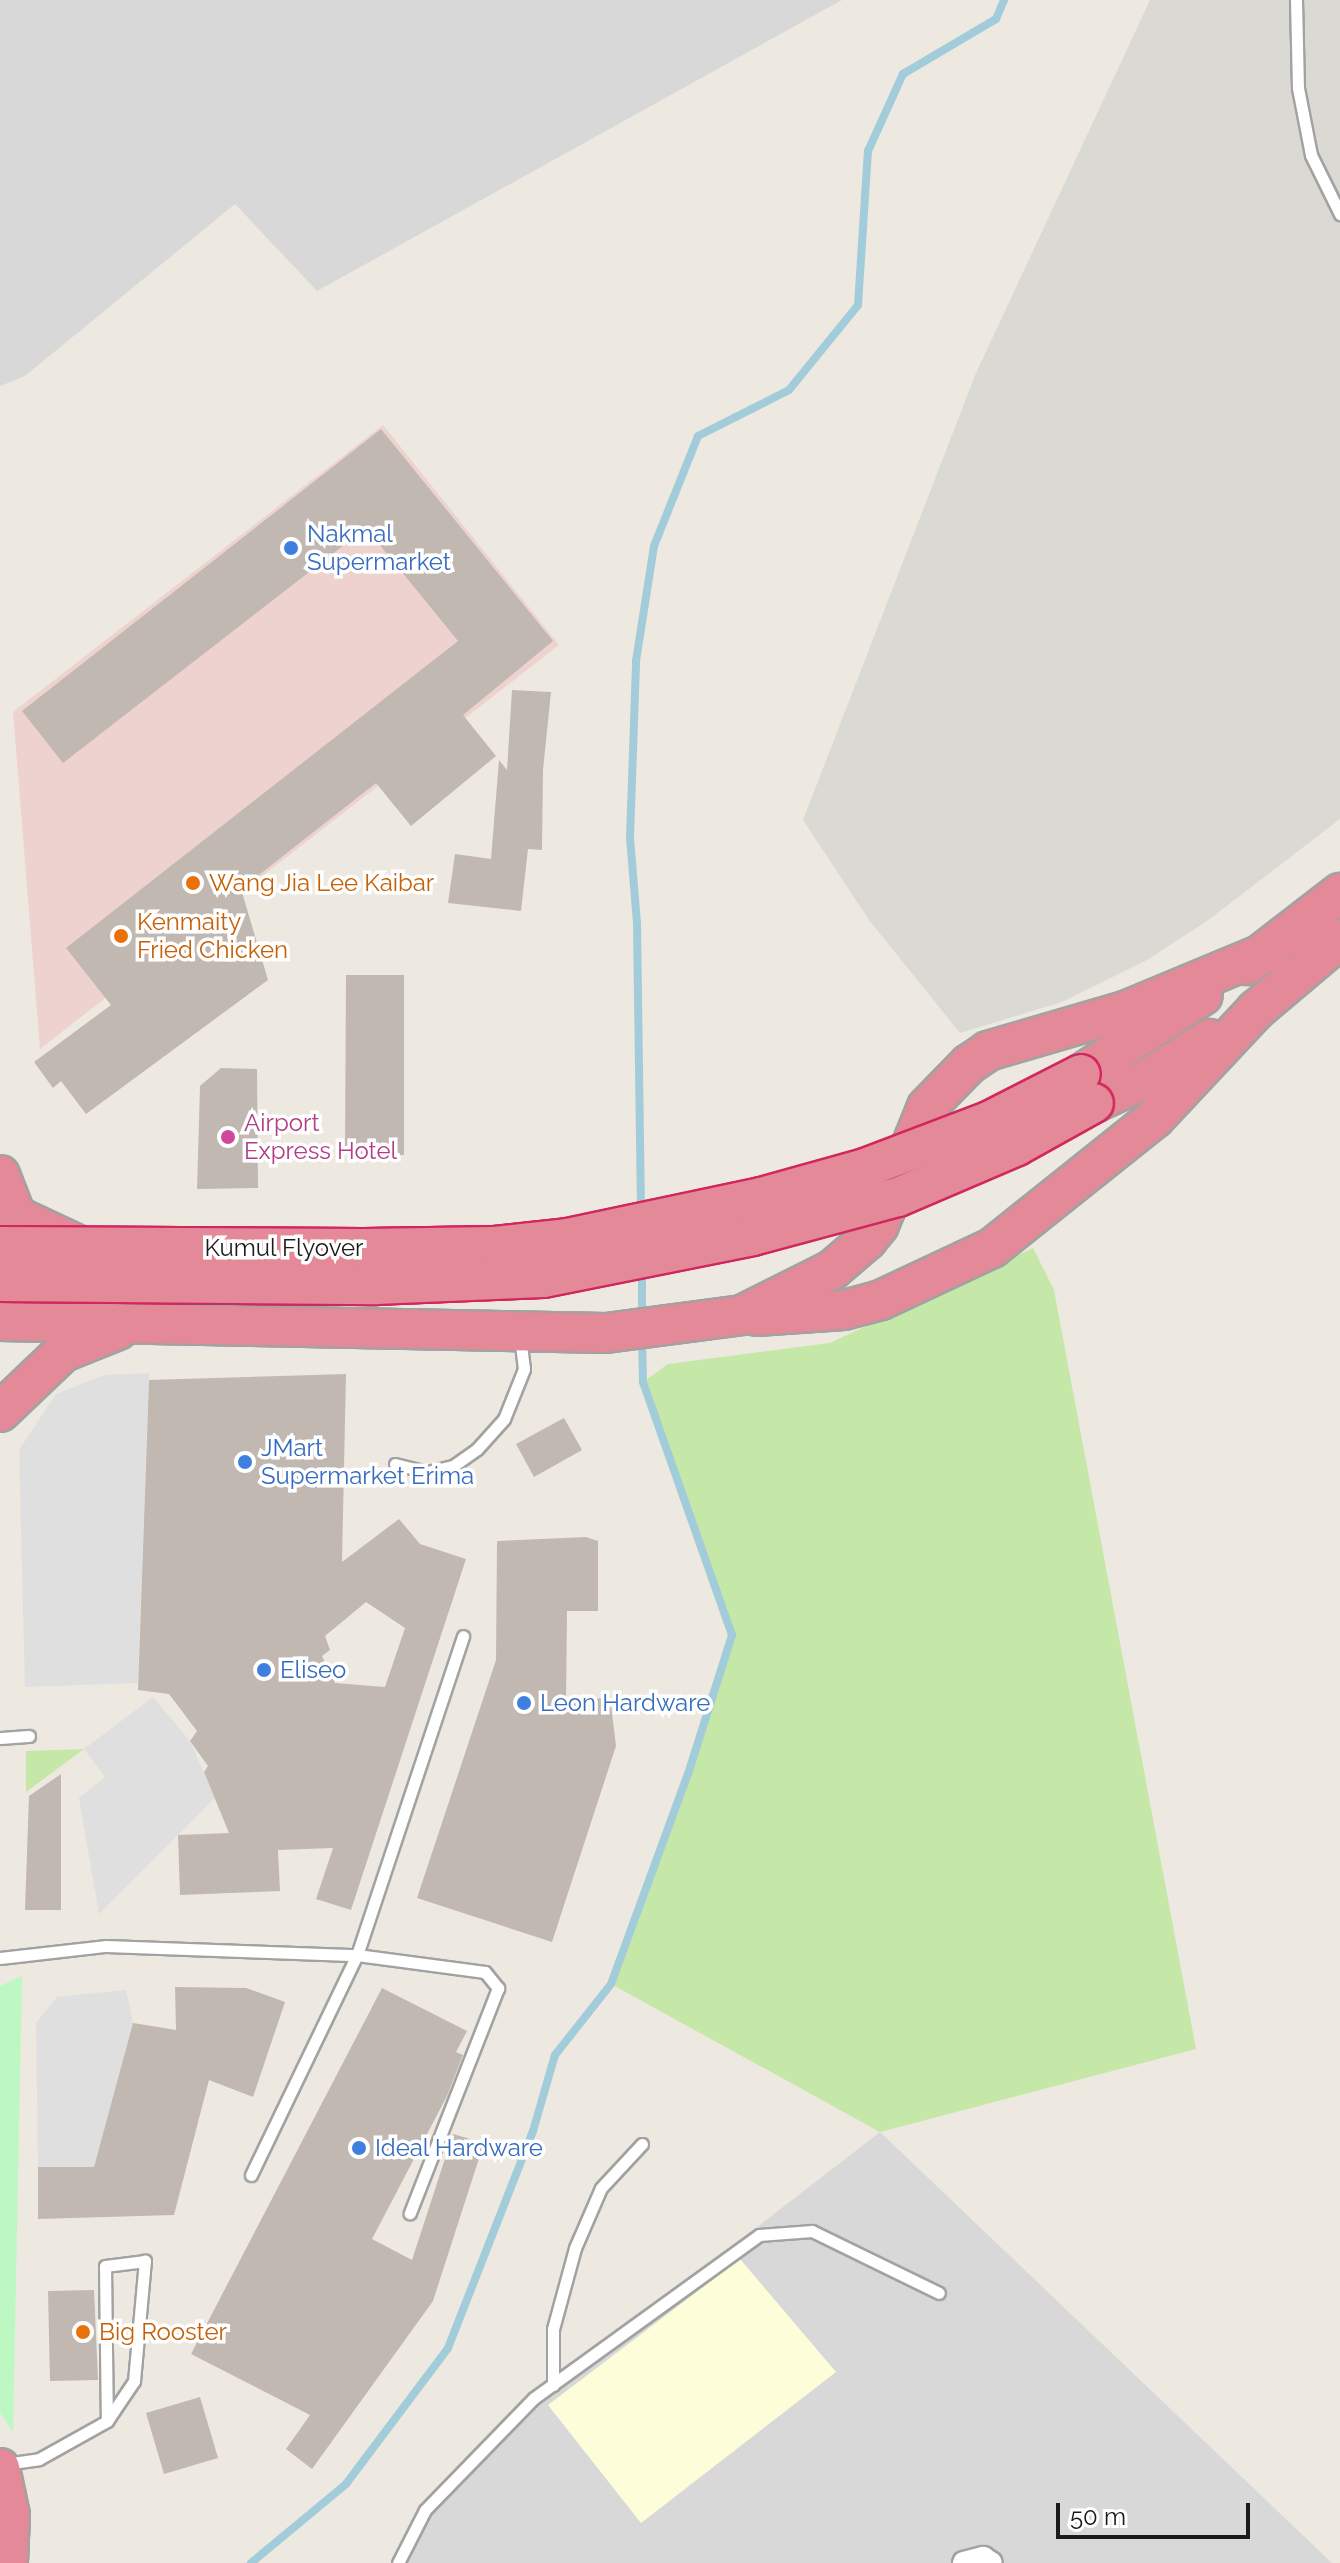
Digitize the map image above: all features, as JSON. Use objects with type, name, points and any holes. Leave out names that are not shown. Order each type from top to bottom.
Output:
[{"type":"highway","points":[[1088,1088],[1114,1057],[1267,952],[1340,893]]},
{"type":"highway","points":[[0,1321],[168,1322],[364,1331],[519,1329],[606,1333],[731,1318],[781,1318],[844,1310],[929,1281],[992,1248],[1155,1118],[1256,1010],[1340,939]]},
{"type":"highway","points":[[731,1318],[832,1270],[867,1240],[879,1225],[927,1107],[969,1064],[988,1051],[1125,1011],[1267,952]]},
{"type":"highway","points":[[1088,1088],[1146,1079],[1256,1010]]},
{"type":"highway","name":"Kumul Flyover","points":[[0,1246],[364,1248],[495,1246],[567,1238],[761,1197],[865,1168],[1088,1088]]},
{"type":"highway","name":"Kumul Flyover","points":[[0,1282],[376,1285],[543,1278],[753,1236],[898,1197],[1017,1146],[1088,1088]]},
{"type":"highway","points":[[0,1175],[16,1216],[142,1271],[519,1329]]},
{"type":"highway","points":[[0,1412],[19,1389],[85,1339],[168,1322]]},
{"type":"highway","points":[[0,2466],[10,2515],[6,2563]]},
{"type":"highway","points":[[0,2552],[6,2563]]},
{"type":"street","points":[[964,2563],[983,2558],[991,2563]]},
{"type":"lane","points":[[1296,0],[1298,88],[1311,155],[1340,214]]},
{"type":"lane","points":[[395,1464],[427,1472],[453,1466],[477,1449],[504,1419],[524,1369],[519,1329]]},
{"type":"lane","points":[[251,2175],[357,1955],[463,1636]]},
{"type":"lane","points":[[0,1738],[29,1736]]},
{"type":"lane","points":[[0,1958],[106,1946],[357,1955],[485,1972],[498,1988],[410,2213]]},
{"type":"lane","points":[[553,2385],[553,2329],[575,2248],[601,2188],[642,2144]]},
{"type":"lane","points":[[398,2563],[425,2510],[553,2385],[759,2235],[812,2231],[939,2293]]},
{"type":"lane","points":[[0,2466],[39,2459],[107,2421],[134,2381],[145,2261],[105,2266],[107,2421]]},
{"type":"shaded area","points":[[0,0],[842,0],[317,291],[235,204],[25,376],[0,386]]},
{"type":"shaded area","points":[[1150,0],[1340,0],[1340,819],[1207,921],[1147,960],[1062,1002],[960,1033],[869,920],[803,820],[976,373]]},
{"type":"shaded area","points":[[383,425],[559,645],[40,1049],[13,712]]},
{"type":"shaded area","points":[[149,1373],[138,1683],[25,1687],[19,1450],[56,1394],[104,1375]]},
{"type":"shaded area","points":[[153,1697],[190,1741],[215,1798],[99,1914],[79,1798],[105,1777],[84,1749]]},
{"type":"shaded area","points":[[126,1990],[133,2023],[94,2167],[38,2167],[36,2023],[57,1997]]},
{"type":"shaded area","points":[[880,2132],[1332,2563],[391,2563],[425,2510],[553,2385]]},
{"type":"shaded area","points":[[740,2259],[836,2372],[641,2523],[548,2405]]},
{"type":"green space","points":[[1033,1248],[1054,1290],[1196,2049],[880,2132],[611,1984],[688,1774],[732,1635],[643,1382],[668,1364],[830,1343]]},
{"type":"green space","points":[[84,1749],[26,1792],[26,1751]]},
{"type":"green space","points":[[22,1976],[13,2432],[0,2413],[0,1986]]},
{"type":"building","points":[[381,429],[553,641],[463,715],[496,756],[411,826],[376,783],[241,889],[268,980],[86,1114],[61,1081],[53,1088],[34,1062],[111,1005],[66,948],[458,641],[366,528],[63,763],[22,711]]},
{"type":"building","points":[[512,690],[551,692],[543,770],[542,850],[528,849],[521,911],[448,903],[455,854],[491,859],[499,760],[507,770]]},
{"type":"building","points":[[346,975],[404,975],[404,1155],[345,1154]]},
{"type":"building","name":"Airport Express Hotel","points":[[221,1068],[257,1069],[258,1188],[197,1189],[200,1086]]},
{"type":"building","points":[[346,1374],[342,1562],[399,1519],[420,1544],[466,1559],[351,1910],[316,1899],[333,1848],[278,1850],[280,1891],[180,1895],[178,1835],[229,1833],[204,1772],[208,1766],[190,1741],[197,1731],[169,1694],[138,1690],[149,1380]],"holes":[[[366,1602],[405,1628],[385,1687],[335,1683],[322,1656],[330,1650],[325,1636]]]},
{"type":"building","points":[[564,1418],[582,1450],[534,1477],[516,1444]]},
{"type":"building","name":"Leon Hardware","points":[[586,1537],[598,1541],[598,1611],[567,1611],[566,1703],[610,1697],[616,1746],[552,1942],[417,1898],[496,1660],[497,1541]]},
{"type":"building","points":[[61,1774],[61,1910],[25,1910],[29,1796]]},
{"type":"building","points":[[175,1987],[246,1988],[285,2002],[253,2097],[209,2080],[174,2215],[38,2219],[38,2167],[94,2167],[133,2023],[176,2030]]},
{"type":"building","name":"Ideal Hardware","points":[[382,1988],[467,2031],[456,2052],[463,2055],[447,2096],[372,2239],[412,2260],[453,2134],[484,2143],[433,2301],[312,2469],[286,2449],[310,2415],[191,2354]]},
{"type":"building","name":"Big Rooster","points":[[94,2290],[98,2380],[50,2381],[48,2291]]},
{"type":"building","points":[[200,2397],[218,2458],[164,2474],[146,2413]]},
{"type":"waterway","points":[[641,1211],[637,923],[630,837],[636,661],[654,546],[698,436],[789,390],[858,305],[868,151],[903,74],[996,19],[1004,0]]},
{"type":"waterway","points":[[642,1269],[642,1319]]},
{"type":"waterway","points":[[251,2563],[346,2484],[448,2348],[533,2131],[555,2055],[611,1984],[688,1774],[732,1635],[643,1382],[642,1337]]},
{"type":"place","name":"Nakmal Supermarket","points":[[291,548]]},
{"type":"place","name":"Wang Jia Lee Kaibar","points":[[193,883]]},
{"type":"place","name":"Kenmaity Fried Chicken","points":[[121,936]]},
{"type":"place","name":"Airport Express Hotel","points":[[228,1137]]},
{"type":"place","name":"JMart Supermarket Erima","points":[[245,1462]]},
{"type":"place","name":"Eliseo","points":[[264,1670]]},
{"type":"place","name":"Leon Hardware","points":[[524,1703]]},
{"type":"place","name":"Ideal Hardware","points":[[359,2148]]},
{"type":"place","name":"Big Rooster","points":[[83,2332]]}]
